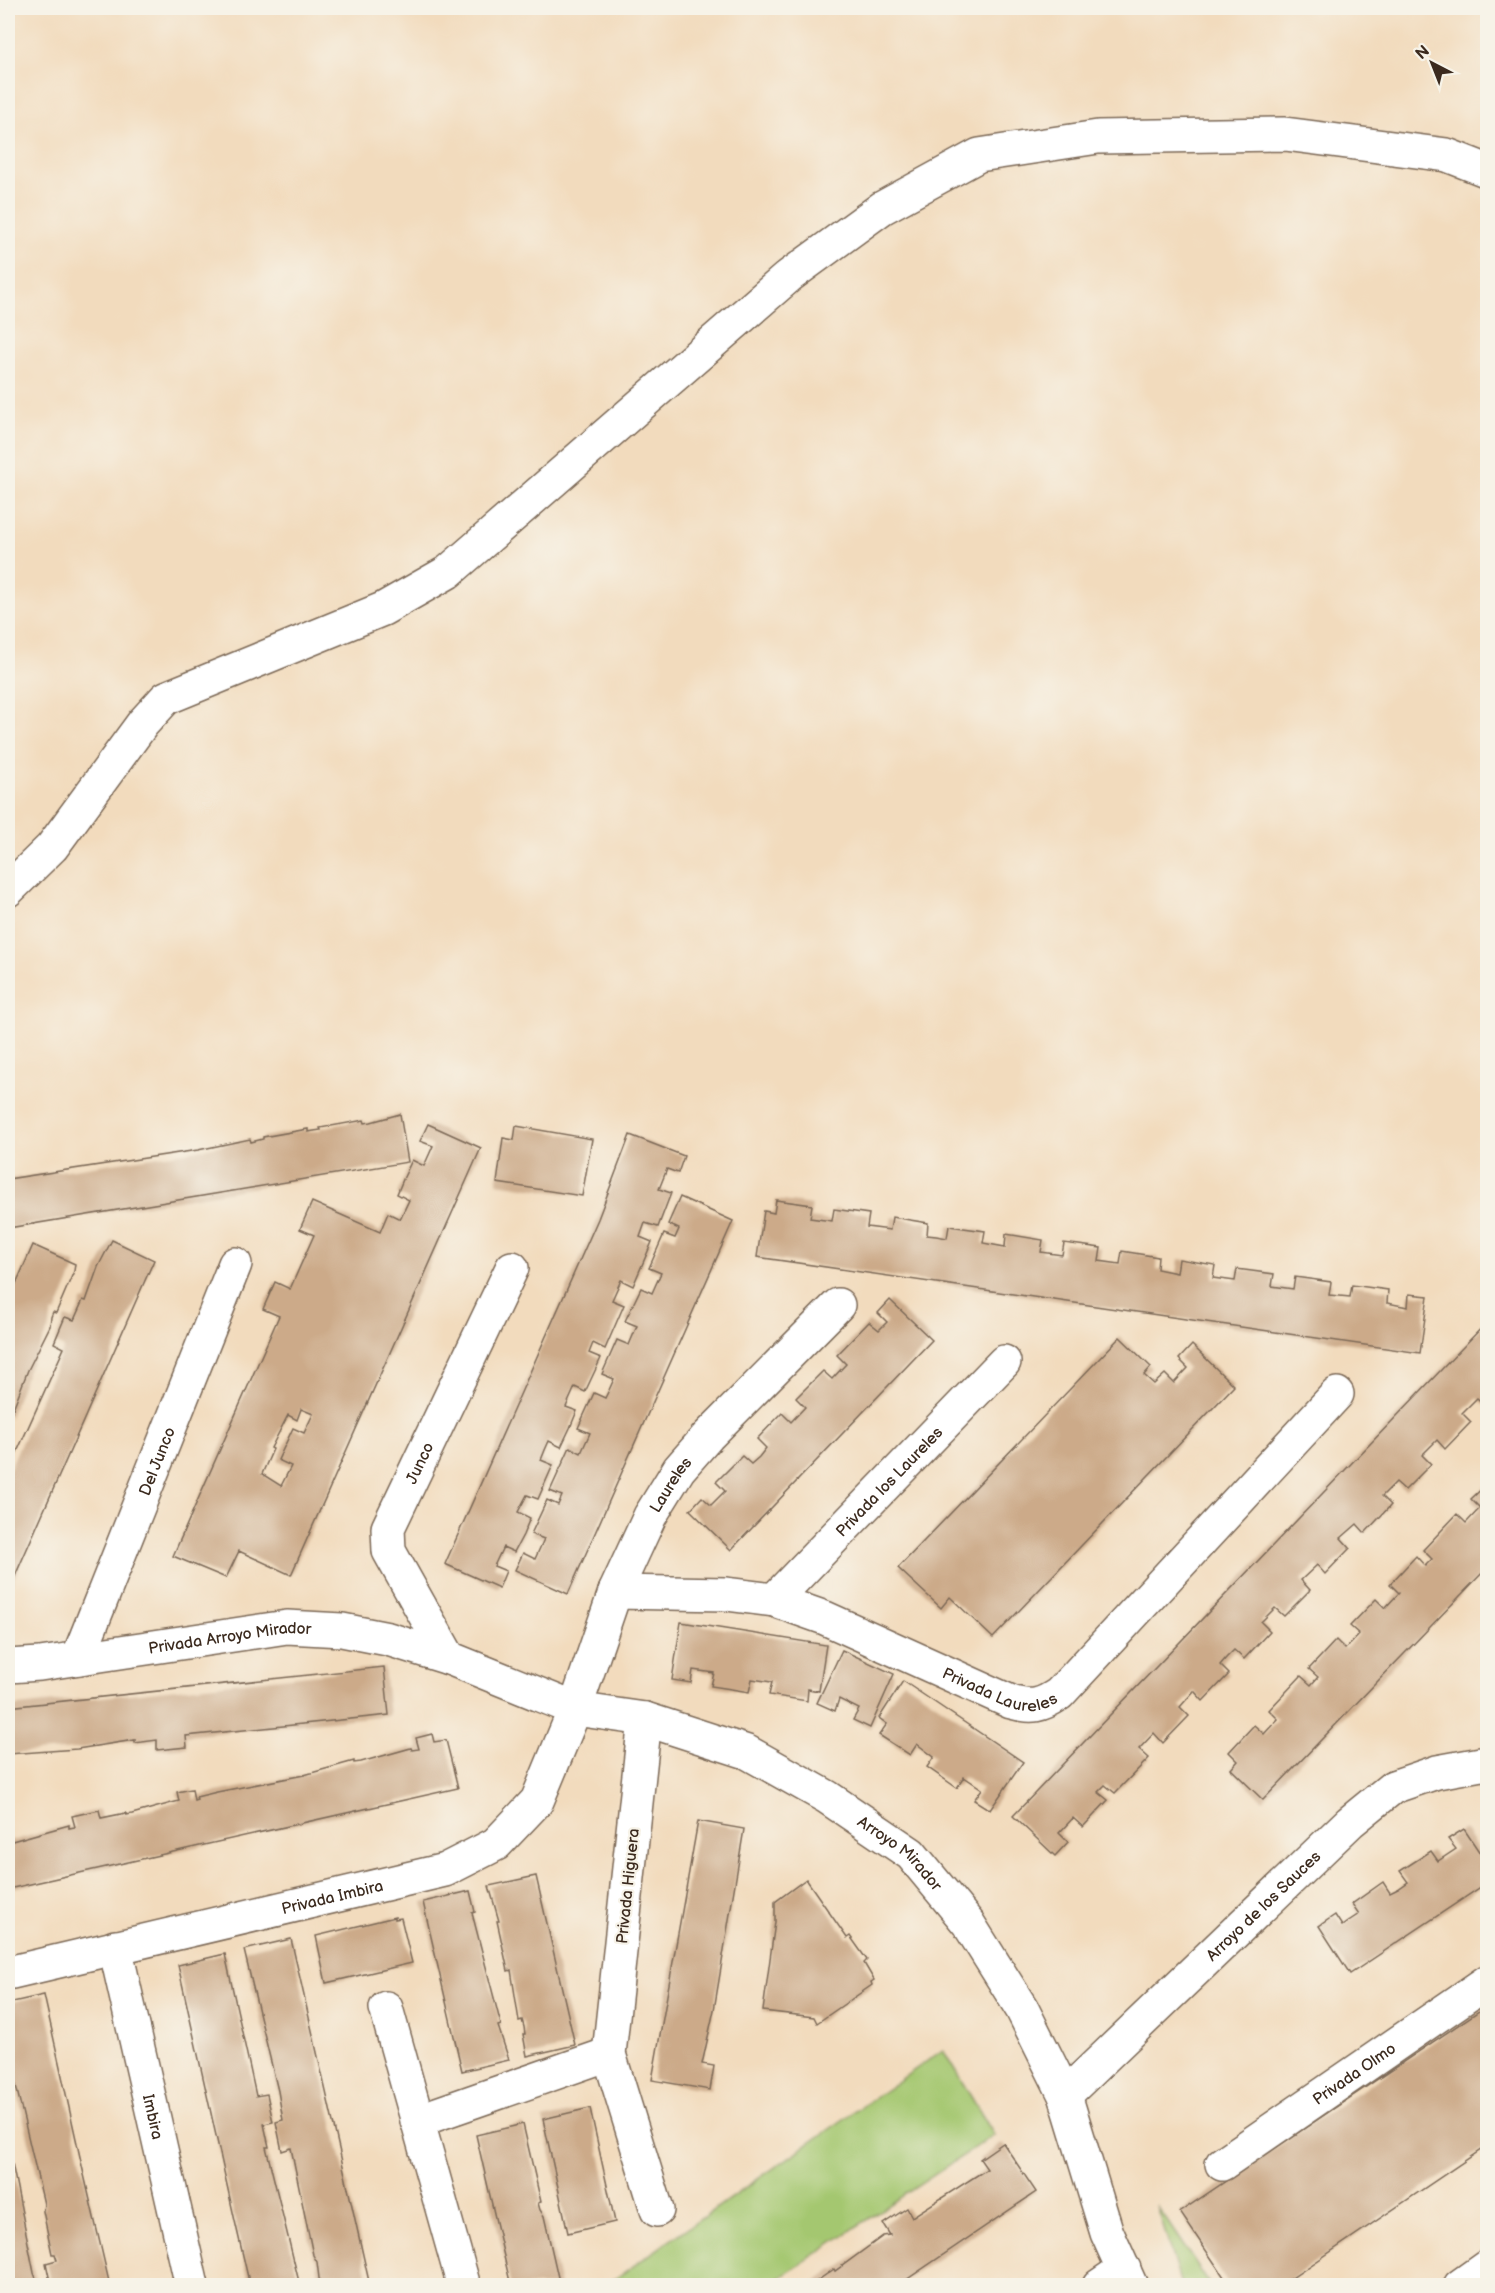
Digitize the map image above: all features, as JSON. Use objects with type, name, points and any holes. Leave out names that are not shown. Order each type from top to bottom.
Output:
[{"type":"street","points":[[8,890],[52,847],[143,723],[166,699],[382,609],[447,572],[789,276],[882,208],[979,155],[1098,137],[1285,134],[1447,155],[1488,171]]},
{"type":"street","name":"Del Junco","points":[[78,1658],[235,1264]]},
{"type":"street","name":"Junco","points":[[449,1658],[389,1551],[388,1527],[512,1268]]},
{"type":"street","name":"Laureles","points":[[575,1709],[615,1592],[651,1516],[679,1469],[708,1436],[838,1305]]},
{"type":"street","name":"Privada los Laureles","points":[[774,1600],[1004,1362]]},
{"type":"street","name":"Privada Laureles","points":[[615,1592],[726,1594],[774,1600],[825,1618],[1011,1702],[1028,1707],[1042,1705],[1059,1694],[1337,1394]]},
{"type":"street","name":"Privada Arroyo Mirador","points":[[8,1666],[287,1627],[342,1630],[388,1639],[449,1658]]},
{"type":"street","name":"Arroyo Mirador","points":[[449,1658],[575,1709],[645,1719],[747,1752],[827,1797],[911,1854],[968,1923],[1022,2009],[1065,2095],[1107,2233],[1118,2280]]},
{"type":"street","name":"Privada Imbira","points":[[8,1973],[445,1870],[496,1844],[537,1801],[575,1709]]},
{"type":"street","name":"Privada Higuera","points":[[645,1719],[609,2054],[657,2210]]},
{"type":"street","name":"Arroyo de los Sauces","points":[[1065,2095],[1350,1822],[1393,1787],[1485,1757]]},
{"type":"street","name":"Imbira","points":[[115,1947],[192,2286]]},
{"type":"street","name":"Privada Olmo","points":[[1222,2164],[1488,1981]]},
{"type":"street","points":[[386,2008],[462,2283]]},
{"type":"street","points":[[417,2121],[609,2054]]},
{"type":"street","points":[[1460,2286],[1488,2266]]},
{"type":"green space","points":[[943,2050],[994,2135],[769,2285],[606,2285]]},
{"type":"green space","points":[[1157,2206],[1210,2285],[1181,2285]]},
{"type":"building","points":[[400,1114],[408,1162],[8,1228],[8,1179],[198,1150],[250,1139],[251,1142],[263,1139],[263,1137],[308,1129],[308,1132],[321,1130],[320,1128],[364,1120],[365,1123],[371,1122]]},
{"type":"building","points":[[428,1124],[481,1148],[291,1575],[239,1551],[226,1578],[173,1556],[279,1316],[263,1309],[275,1282],[290,1289],[314,1235],[300,1229],[312,1202],[380,1232],[388,1213],[400,1219],[409,1200],[397,1194],[412,1160],[424,1166],[433,1146],[420,1141]],"holes":[[[301,1409],[313,1414],[304,1433],[293,1428],[278,1460],[291,1466],[281,1486],[262,1474],[273,1449],[271,1448],[288,1415],[297,1420]]]},
{"type":"building","points":[[516,1126],[592,1139],[582,1196],[497,1183],[503,1138],[514,1140]]},
{"type":"building","points":[[630,1135],[684,1156],[678,1173],[667,1169],[659,1189],[671,1193],[658,1227],[645,1223],[640,1237],[652,1242],[633,1286],[621,1280],[612,1300],[624,1305],[605,1349],[593,1343],[589,1353],[601,1358],[585,1392],[575,1387],[566,1407],[577,1411],[570,1428],[561,1447],[549,1441],[545,1450],[541,1460],[553,1465],[538,1499],[527,1495],[518,1512],[530,1518],[523,1535],[514,1552],[503,1547],[494,1566],[506,1571],[499,1588],[445,1564],[598,1219]]},
{"type":"building","points":[[680,1197],[733,1221],[568,1594],[515,1570],[523,1553],[535,1559],[544,1539],[531,1534],[547,1500],[558,1505],[562,1496],[550,1491],[570,1447],[581,1453],[590,1433],[578,1428],[594,1393],[605,1398],[614,1379],[602,1374],[617,1340],[629,1345],[637,1326],[625,1321],[641,1288],[652,1293],[661,1273],[649,1268],[664,1234],[675,1238],[679,1229],[668,1224]]},
{"type":"building","points":[[776,1200],[812,1205],[810,1218],[832,1221],[834,1209],[869,1214],[867,1227],[890,1230],[892,1217],[928,1223],[927,1235],[947,1238],[949,1226],[985,1231],[983,1243],[1005,1247],[1006,1234],[1043,1240],[1041,1252],[1062,1255],[1064,1243],[1101,1248],[1099,1261],[1120,1264],[1122,1251],[1158,1257],[1157,1269],[1177,1273],[1179,1259],[1215,1265],[1213,1278],[1235,1281],[1237,1269],[1274,1274],[1272,1286],[1293,1289],[1295,1277],[1331,1282],[1329,1295],[1350,1297],[1352,1285],[1388,1290],[1387,1303],[1408,1307],[1409,1294],[1428,1296],[1420,1353],[757,1257],[764,1211],[774,1213]]},
{"type":"building","points":[[112,1240],[154,1260],[8,1592],[8,1472],[64,1348],[54,1343],[65,1317],[74,1320],[83,1300],[86,1301],[98,1267]]},
{"type":"building","points":[[33,1245],[75,1264],[74,1271],[56,1313],[53,1312],[50,1326],[28,1370],[9,1419],[8,1302]]},
{"type":"building","points":[[890,1300],[932,1340],[731,1550],[690,1510],[702,1497],[711,1505],[725,1491],[716,1482],[742,1456],[751,1464],[759,1457],[766,1448],[757,1439],[782,1413],[791,1422],[805,1407],[796,1398],[823,1371],[832,1379],[846,1364],[837,1355],[869,1322],[879,1330],[887,1322],[878,1313]]},
{"type":"building","points":[[1488,1321],[1488,1405],[1486,1406],[1477,1398],[1462,1413],[1471,1422],[1445,1449],[1437,1440],[1422,1455],[1431,1464],[1405,1490],[1396,1482],[1382,1496],[1391,1505],[1365,1533],[1357,1524],[1341,1538],[1350,1548],[1325,1574],[1317,1565],[1301,1580],[1310,1590],[1284,1616],[1275,1608],[1261,1622],[1270,1631],[1244,1659],[1234,1650],[1226,1658],[1220,1665],[1229,1674],[1203,1701],[1194,1691],[1180,1707],[1189,1716],[1163,1743],[1154,1733],[1139,1749],[1149,1758],[1115,1793],[1105,1785],[1098,1792],[1108,1800],[1083,1827],[1073,1818],[1059,1833],[1068,1842],[1055,1856],[1013,1816]]},
{"type":"building","points":[[1120,1337],[1151,1367],[1144,1375],[1154,1384],[1165,1374],[1174,1383],[1188,1368],[1179,1359],[1192,1345],[1234,1386],[993,1638],[950,1597],[941,1608],[898,1568]]},
{"type":"building","points":[[1488,1483],[1488,1567],[1263,1800],[1231,1769],[1238,1761],[1229,1752],[1254,1725],[1264,1734],[1278,1719],[1269,1710],[1301,1676],[1311,1685],[1318,1677],[1309,1669],[1336,1640],[1345,1649],[1359,1634],[1350,1626],[1376,1599],[1385,1608],[1399,1593],[1390,1584],[1416,1556],[1425,1566],[1432,1559],[1423,1550],[1457,1514],[1466,1523],[1480,1508],[1471,1499]]},
{"type":"building","points":[[681,1622],[826,1645],[819,1691],[808,1689],[807,1701],[769,1695],[772,1682],[752,1679],[749,1692],[711,1686],[714,1673],[693,1670],[691,1683],[672,1680]]},
{"type":"building","points":[[842,1650],[894,1674],[870,1728],[853,1720],[859,1709],[839,1699],[835,1711],[817,1703]]},
{"type":"building","points":[[384,1667],[389,1715],[186,1736],[187,1747],[157,1750],[157,1740],[135,1743],[135,1740],[77,1749],[8,1754],[8,1707]]},
{"type":"building","points":[[903,1681],[1023,1762],[990,1810],[974,1800],[982,1789],[964,1777],[957,1788],[927,1767],[934,1757],[917,1744],[910,1755],[879,1735],[887,1724],[879,1718]]},
{"type":"building","points":[[432,1734],[434,1742],[446,1740],[458,1788],[8,1889],[8,1840],[12,1841],[69,1825],[69,1828],[75,1827],[72,1816],[99,1810],[101,1818],[132,1814],[179,1801],[177,1792],[192,1789],[194,1800],[197,1799],[196,1797],[304,1775],[411,1748],[412,1750],[419,1749],[416,1738]]},
{"type":"building","points":[[698,1821],[744,1829],[714,2010],[702,2064],[714,2066],[710,2090],[652,2080]]},
{"type":"building","points":[[1464,1829],[1488,1865],[1488,1882],[1350,1974],[1319,1926],[1335,1915],[1342,1926],[1359,1914],[1352,1904],[1383,1882],[1390,1893],[1398,1889],[1408,1882],[1400,1871],[1431,1851],[1438,1861],[1456,1849],[1448,1839]]},
{"type":"building","points":[[536,1876],[575,2045],[527,2056],[524,2027],[522,2020],[519,2021],[511,1970],[508,1971],[497,1921],[499,1921],[489,1886]]},
{"type":"building","points":[[806,1879],[847,1938],[850,1936],[867,1960],[864,1963],[874,1980],[871,1982],[872,1985],[817,2023],[814,2017],[763,2011],[775,1922],[775,1902]]},
{"type":"building","points":[[470,1891],[475,1912],[472,1913],[501,2025],[498,2026],[509,2060],[462,2071],[423,1902]]},
{"type":"building","points":[[395,1917],[395,1919],[401,1918],[412,1963],[326,1983],[316,1936]]},
{"type":"building","points":[[291,1939],[370,2286],[320,2286],[317,2262],[313,2255],[291,2148],[282,2151],[276,2122],[283,2120],[278,2091],[244,1950]]},
{"type":"building","points":[[225,1954],[256,2096],[267,2094],[273,2122],[264,2124],[269,2147],[266,2147],[300,2286],[250,2286],[235,2221],[178,1965]]},
{"type":"building","points":[[44,1995],[110,2286],[51,2286],[46,2263],[57,2260],[55,2254],[52,2254],[43,2211],[44,2204],[8,2052],[8,2003]]},
{"type":"building","points":[[1488,2005],[1488,2145],[1280,2286],[1230,2286],[1180,2212]]},
{"type":"building","points":[[590,2108],[615,2222],[568,2233],[543,2119]]},
{"type":"building","points":[[523,2124],[541,2202],[538,2203],[544,2216],[560,2286],[511,2286],[476,2135]]},
{"type":"building","points":[[1003,2143],[1036,2192],[897,2286],[810,2286],[883,2236],[890,2235],[883,2224],[907,2208],[912,2217],[987,2169],[980,2159]]},
{"type":"building","points":[[11,2158],[34,2273],[39,2286],[8,2286],[8,2159]]}]
